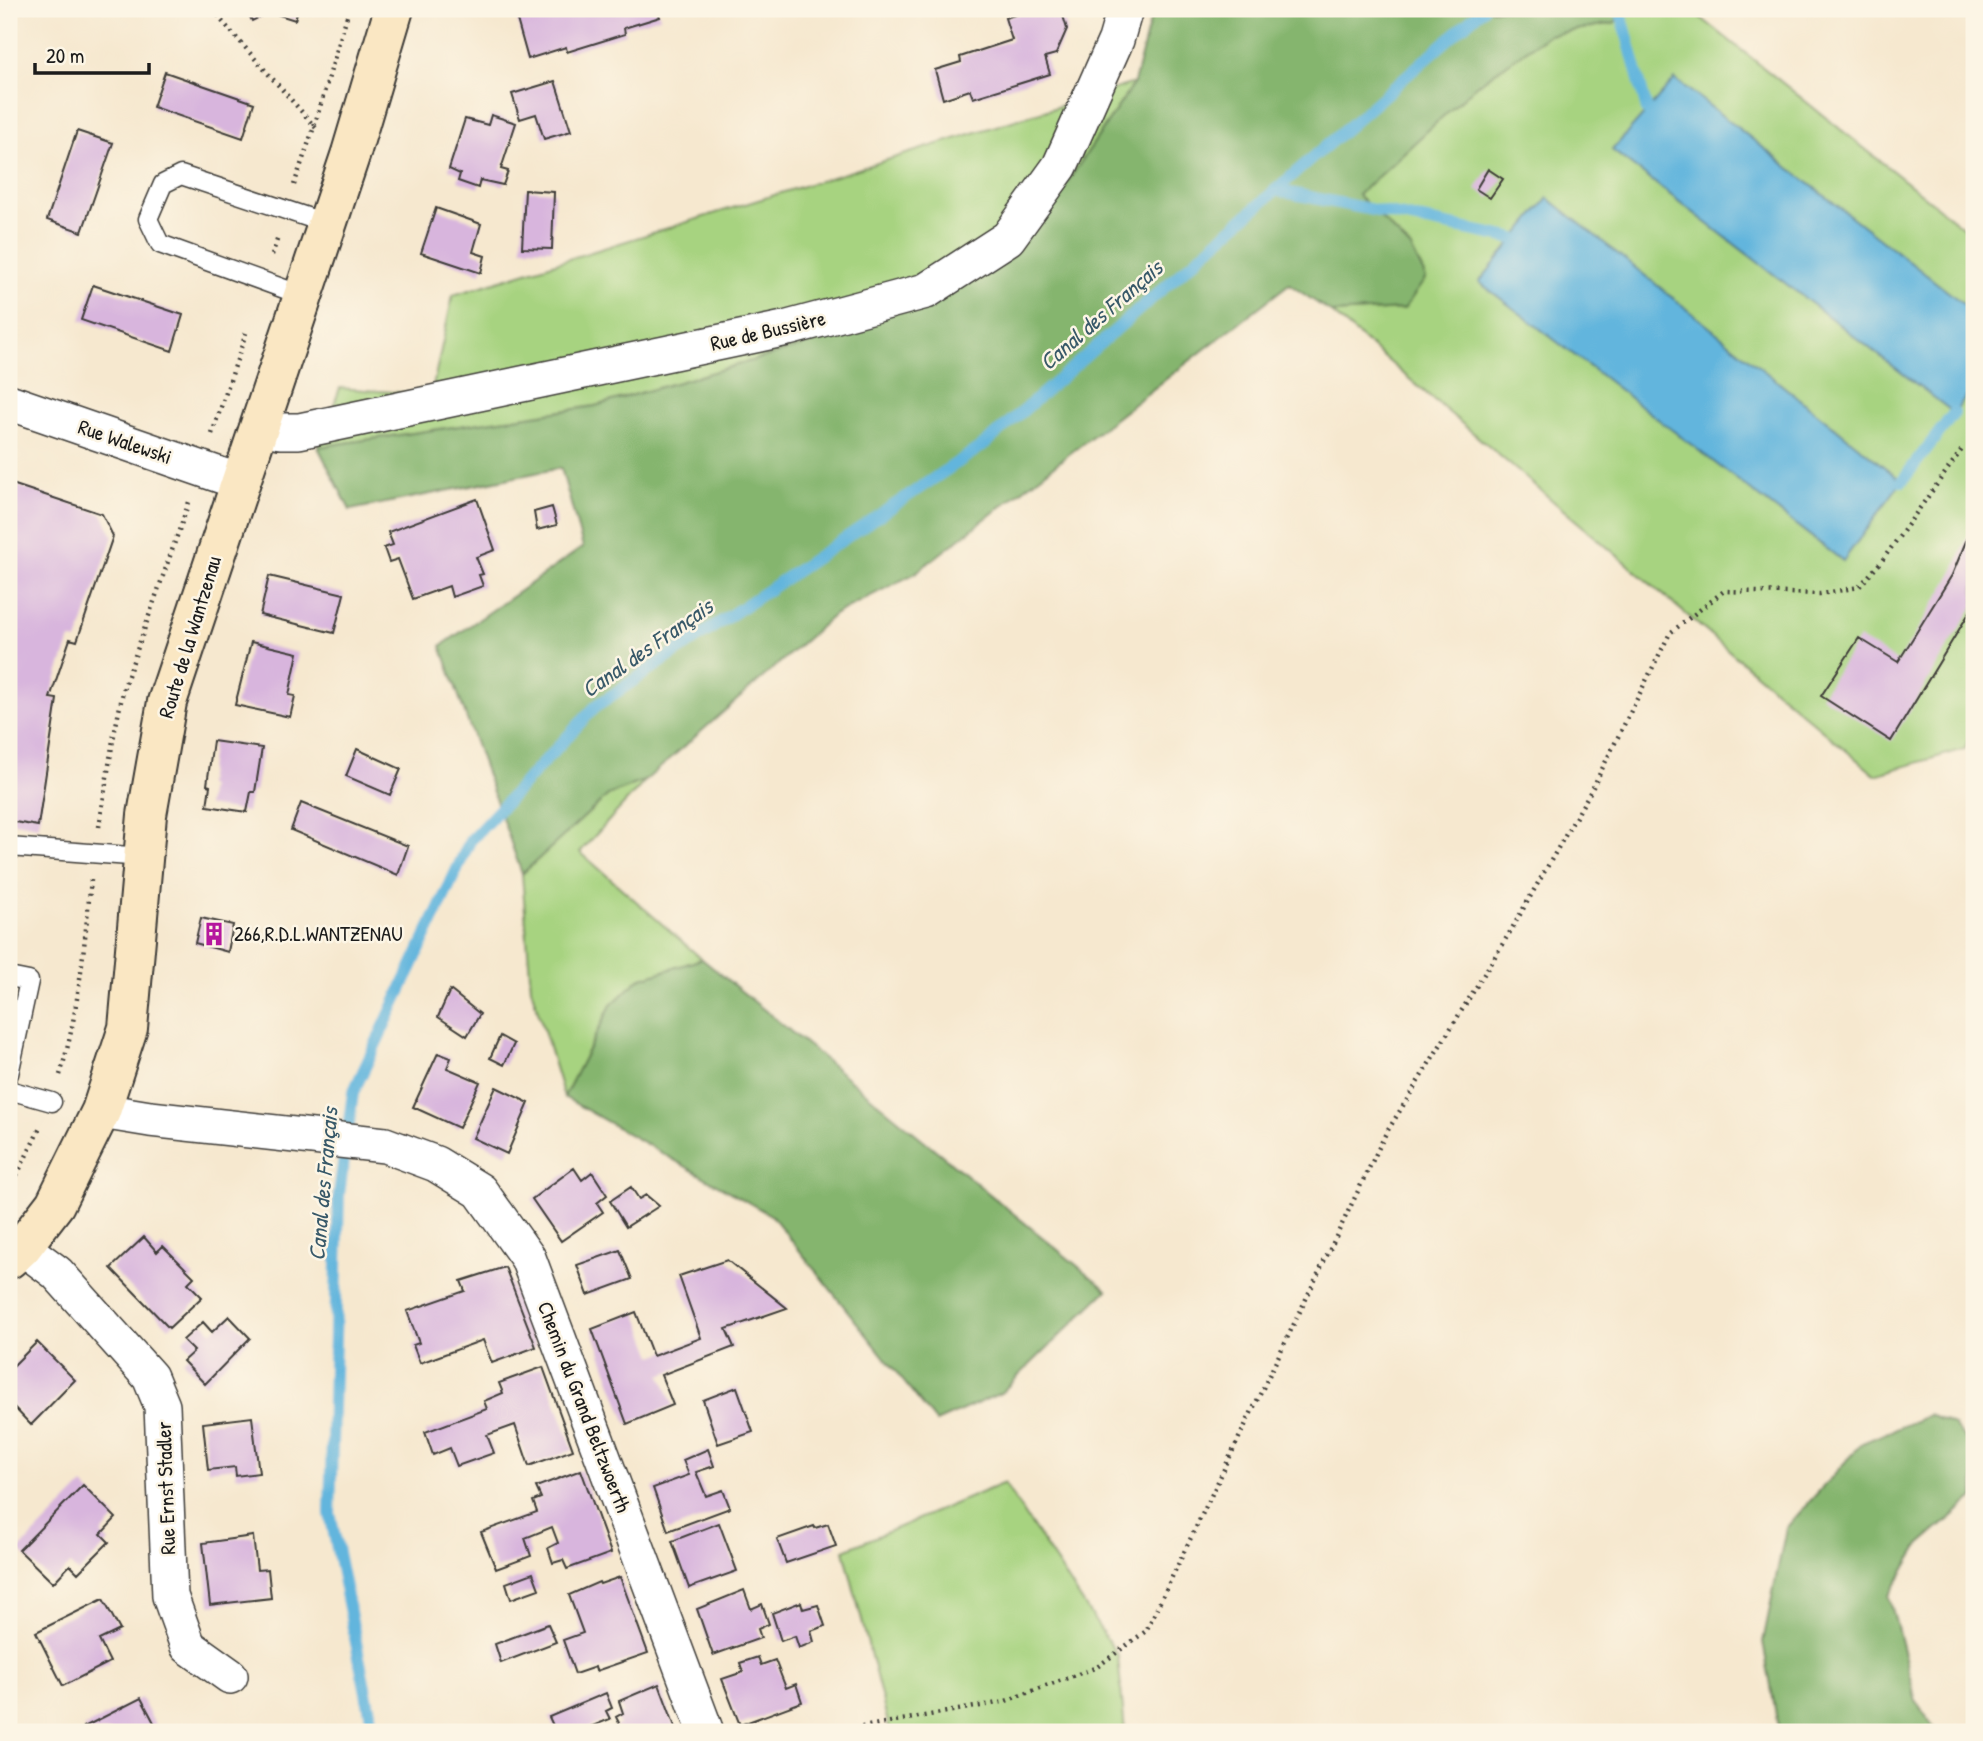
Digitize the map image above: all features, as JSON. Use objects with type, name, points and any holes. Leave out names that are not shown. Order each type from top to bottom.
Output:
[{"type":"main road","name":"Route de la Wantzenau","points":[[15,1253],[55,1204],[101,1111],[128,1028],[143,857],[167,702],[328,224],[394,9]]},
{"type":"street","name":"Rue de Bussière","points":[[259,426],[280,432],[299,431],[788,328],[926,291],[1008,238],[1060,166],[1116,40],[1125,9]]},
{"type":"street","name":"Rue Walewski","points":[[9,402],[240,482]]},
{"type":"street","name":"Chemin du Grand Beltzwoerth","points":[[101,1111],[150,1119],[385,1145],[436,1164],[481,1191],[528,1258],[706,1732]]},
{"type":"street","name":"Rue Ernst Stadler","points":[[15,1253],[57,1273],[150,1377],[162,1406],[170,1596],[188,1646],[230,1676]]},
{"type":"lane","points":[[304,296],[160,244],[148,219],[163,184],[181,175],[328,224]]},
{"type":"lane","points":[[9,847],[143,857]]},
{"type":"lane","points":[[9,977],[29,981],[9,1074]]},
{"type":"lane","points":[[9,1090],[52,1102]]},
{"type":"path","points":[[215,9],[221,20],[314,127],[351,153]]},
{"type":"path","points":[[834,1732],[1003,1702],[1097,1667],[1146,1631],[1385,1135],[1510,932],[1593,787],[1670,633],[1724,591],[1820,594],[1859,587],[1881,562],[1964,448]]},
{"type":"green space","points":[[1153,9],[1628,9],[1614,23],[1548,35],[1477,85],[1358,195],[1411,248],[1426,278],[1404,309],[1332,313],[1289,284],[914,574],[835,614],[646,780],[608,795],[522,874],[441,646],[583,547],[561,468],[350,510],[318,447],[595,406],[834,337],[1004,263],[1046,214],[1134,83]]},
{"type":"green space","points":[[1628,9],[1690,9],[1974,236],[1974,724],[1965,749],[1875,775],[1332,313],[1403,309],[1411,248],[1357,195],[1477,85],[1548,35],[1614,23]]},
{"type":"green space","points":[[1134,83],[1046,214],[1004,263],[834,337],[595,406],[318,447],[340,388],[431,395],[453,295]]},
{"type":"green space","points":[[646,780],[580,852],[702,959],[639,979],[611,1005],[564,1097],[531,988],[522,874],[608,795]]},
{"type":"green space","points":[[702,959],[1107,1290],[1001,1393],[936,1422],[772,1216],[564,1097],[611,1005],[639,979]]},
{"type":"green space","points":[[1929,1415],[1954,1425],[1974,1452],[1974,1498],[1919,1545],[1889,1596],[1916,1701],[1937,1732],[1779,1732],[1763,1642],[1786,1528],[1862,1443]]},
{"type":"green space","points":[[1004,1483],[1118,1656],[1125,1732],[889,1732],[844,1550]]},
{"type":"water","points":[[1675,79],[1974,312],[1974,387],[1954,413],[1612,150]]},
{"type":"water","points":[[1548,198],[1902,481],[1843,561],[1479,282]]},
{"type":"building","points":[[246,9],[298,9],[295,20],[270,12],[252,21]]},
{"type":"building","points":[[514,9],[657,9],[660,17],[624,28],[625,34],[567,52],[566,47],[528,59]]},
{"type":"building","points":[[1034,9],[1061,9],[1067,29],[1056,54],[1045,57],[1050,74],[973,98],[970,90],[943,99],[935,70],[961,62],[960,57],[1012,40],[1005,18]]},
{"type":"building","points":[[165,72],[254,103],[243,138],[153,107]]},
{"type":"building","points":[[555,81],[571,131],[544,139],[536,114],[520,119],[512,94]]},
{"type":"building","points":[[491,115],[516,123],[501,169],[508,171],[503,185],[480,180],[478,188],[458,181],[460,174],[449,169],[465,119],[488,125]]},
{"type":"building","points":[[77,131],[113,143],[82,232],[47,220]]},
{"type":"building","points":[[1488,169],[1503,179],[1490,198],[1476,189]]},
{"type":"building","points":[[525,190],[554,192],[552,249],[522,248]]},
{"type":"building","points":[[436,208],[481,224],[473,252],[485,256],[481,273],[421,253]]},
{"type":"building","points":[[93,285],[183,315],[172,351],[81,320]]},
{"type":"building","points":[[9,483],[102,514],[113,536],[77,641],[70,639],[50,698],[57,699],[38,826],[9,821],[9,629],[12,618],[9,617]]},
{"type":"building","points":[[477,499],[495,550],[476,557],[483,574],[479,575],[483,586],[452,597],[449,586],[413,599],[398,559],[389,562],[384,548],[393,545],[388,532]]},
{"type":"building","points":[[552,507],[557,525],[537,530],[534,512]]},
{"type":"building","points":[[1974,522],[1974,605],[1891,741],[1821,696],[1859,638],[1898,662],[1952,575]]},
{"type":"building","points":[[269,576],[344,594],[334,633],[260,615]]},
{"type":"building","points":[[251,642],[298,653],[289,695],[295,696],[290,717],[235,705]]},
{"type":"building","points":[[213,741],[262,748],[255,792],[251,792],[247,812],[207,806]]},
{"type":"building","points":[[357,749],[401,769],[390,795],[346,776]]},
{"type":"building","points":[[301,803],[408,846],[398,875],[291,830]]},
{"type":"building","name":"266,R.D.L.WANTZENAU","points":[[201,918],[233,925],[228,952],[195,943]]},
{"type":"building","points":[[450,990],[480,1014],[467,1036],[438,1017]]},
{"type":"building","points":[[500,1036],[514,1044],[504,1065],[490,1058]]},
{"type":"building","points":[[438,1053],[451,1058],[447,1068],[480,1082],[459,1128],[413,1107]]},
{"type":"building","points":[[496,1087],[529,1103],[507,1154],[473,1138]]},
{"type":"building","points":[[574,1168],[582,1180],[592,1172],[607,1195],[597,1203],[603,1212],[561,1241],[532,1199]]},
{"type":"building","points":[[631,1187],[639,1199],[646,1195],[659,1206],[626,1227],[610,1201]]},
{"type":"building","points":[[144,1237],[157,1252],[163,1246],[194,1277],[188,1283],[202,1297],[169,1328],[111,1268]]},
{"type":"building","points":[[620,1250],[632,1279],[588,1295],[577,1265]]},
{"type":"building","points":[[727,1260],[787,1308],[726,1329],[734,1347],[661,1375],[673,1405],[627,1424],[592,1329],[636,1312],[653,1356],[701,1338],[679,1276]]},
{"type":"building","points":[[505,1267],[536,1347],[492,1363],[483,1340],[420,1363],[413,1345],[419,1343],[407,1311],[465,1291],[461,1281]]},
{"type":"building","points":[[229,1316],[250,1338],[205,1384],[183,1361],[194,1351],[183,1340],[203,1322],[212,1332]]},
{"type":"building","points":[[37,1342],[75,1380],[31,1425],[9,1402],[9,1370]]},
{"type":"building","points":[[543,1367],[573,1450],[529,1466],[515,1425],[487,1435],[494,1453],[457,1466],[450,1448],[433,1455],[425,1432],[487,1409],[484,1401],[503,1393],[499,1383]]},
{"type":"building","points":[[737,1387],[753,1432],[718,1444],[703,1400]]},
{"type":"building","points":[[252,1417],[259,1473],[236,1476],[235,1467],[208,1470],[203,1423]]},
{"type":"building","points":[[708,1449],[714,1466],[696,1472],[706,1496],[723,1490],[730,1508],[668,1531],[653,1488],[689,1475],[683,1460]]},
{"type":"building","points":[[581,1470],[611,1553],[567,1569],[563,1560],[553,1563],[548,1548],[558,1543],[552,1527],[525,1538],[531,1556],[496,1569],[481,1532],[537,1512],[533,1501],[541,1498],[536,1487]]},
{"type":"building","points":[[83,1485],[116,1518],[101,1534],[109,1542],[78,1573],[70,1565],[53,1583],[19,1550]]},
{"type":"building","points":[[719,1523],[737,1571],[689,1588],[672,1541]]},
{"type":"building","points":[[828,1524],[836,1546],[786,1563],[777,1539]]},
{"type":"building","points":[[253,1536],[257,1570],[268,1569],[271,1598],[210,1605],[203,1543]]},
{"type":"building","points":[[533,1573],[539,1589],[511,1599],[506,1583]]},
{"type":"building","points":[[620,1577],[648,1653],[596,1671],[595,1667],[575,1674],[563,1640],[583,1633],[569,1595],[599,1582],[600,1584]]},
{"type":"building","points":[[744,1590],[751,1609],[762,1604],[769,1624],[758,1629],[761,1638],[713,1655],[697,1609]]},
{"type":"building","points":[[103,1599],[120,1630],[99,1640],[110,1662],[63,1686],[36,1632]]},
{"type":"building","points":[[801,1602],[803,1609],[818,1605],[825,1626],[811,1631],[814,1642],[799,1648],[795,1636],[781,1641],[772,1613]]},
{"type":"building","points":[[548,1624],[556,1642],[501,1663],[495,1644]]},
{"type":"building","points":[[758,1657],[761,1665],[775,1660],[786,1688],[796,1684],[802,1702],[740,1725],[722,1679],[743,1672],[740,1663]]},
{"type":"building","points":[[659,1684],[677,1732],[618,1732],[616,1726],[620,1725],[616,1717],[623,1713],[619,1701]]},
{"type":"building","points":[[606,1693],[612,1708],[606,1711],[610,1719],[578,1732],[569,1732],[567,1728],[556,1732],[549,1717]]},
{"type":"building","points":[[141,1698],[159,1732],[87,1732],[84,1727]]},
{"type":"waterway","name":"Canal des Français","points":[[374,1732],[330,1513],[339,1194],[353,1093],[470,841],[596,706],[985,444],[1483,9]]},
{"type":"waterway","points":[[1620,9],[1647,110]]},
{"type":"waterway","points":[[1275,190],[1515,239]]},
{"type":"waterway","points":[[1902,481],[1954,413]]},
{"type":"place","name":"266,R.D.L.WANTZENAU","points":[[214,934]]}]
